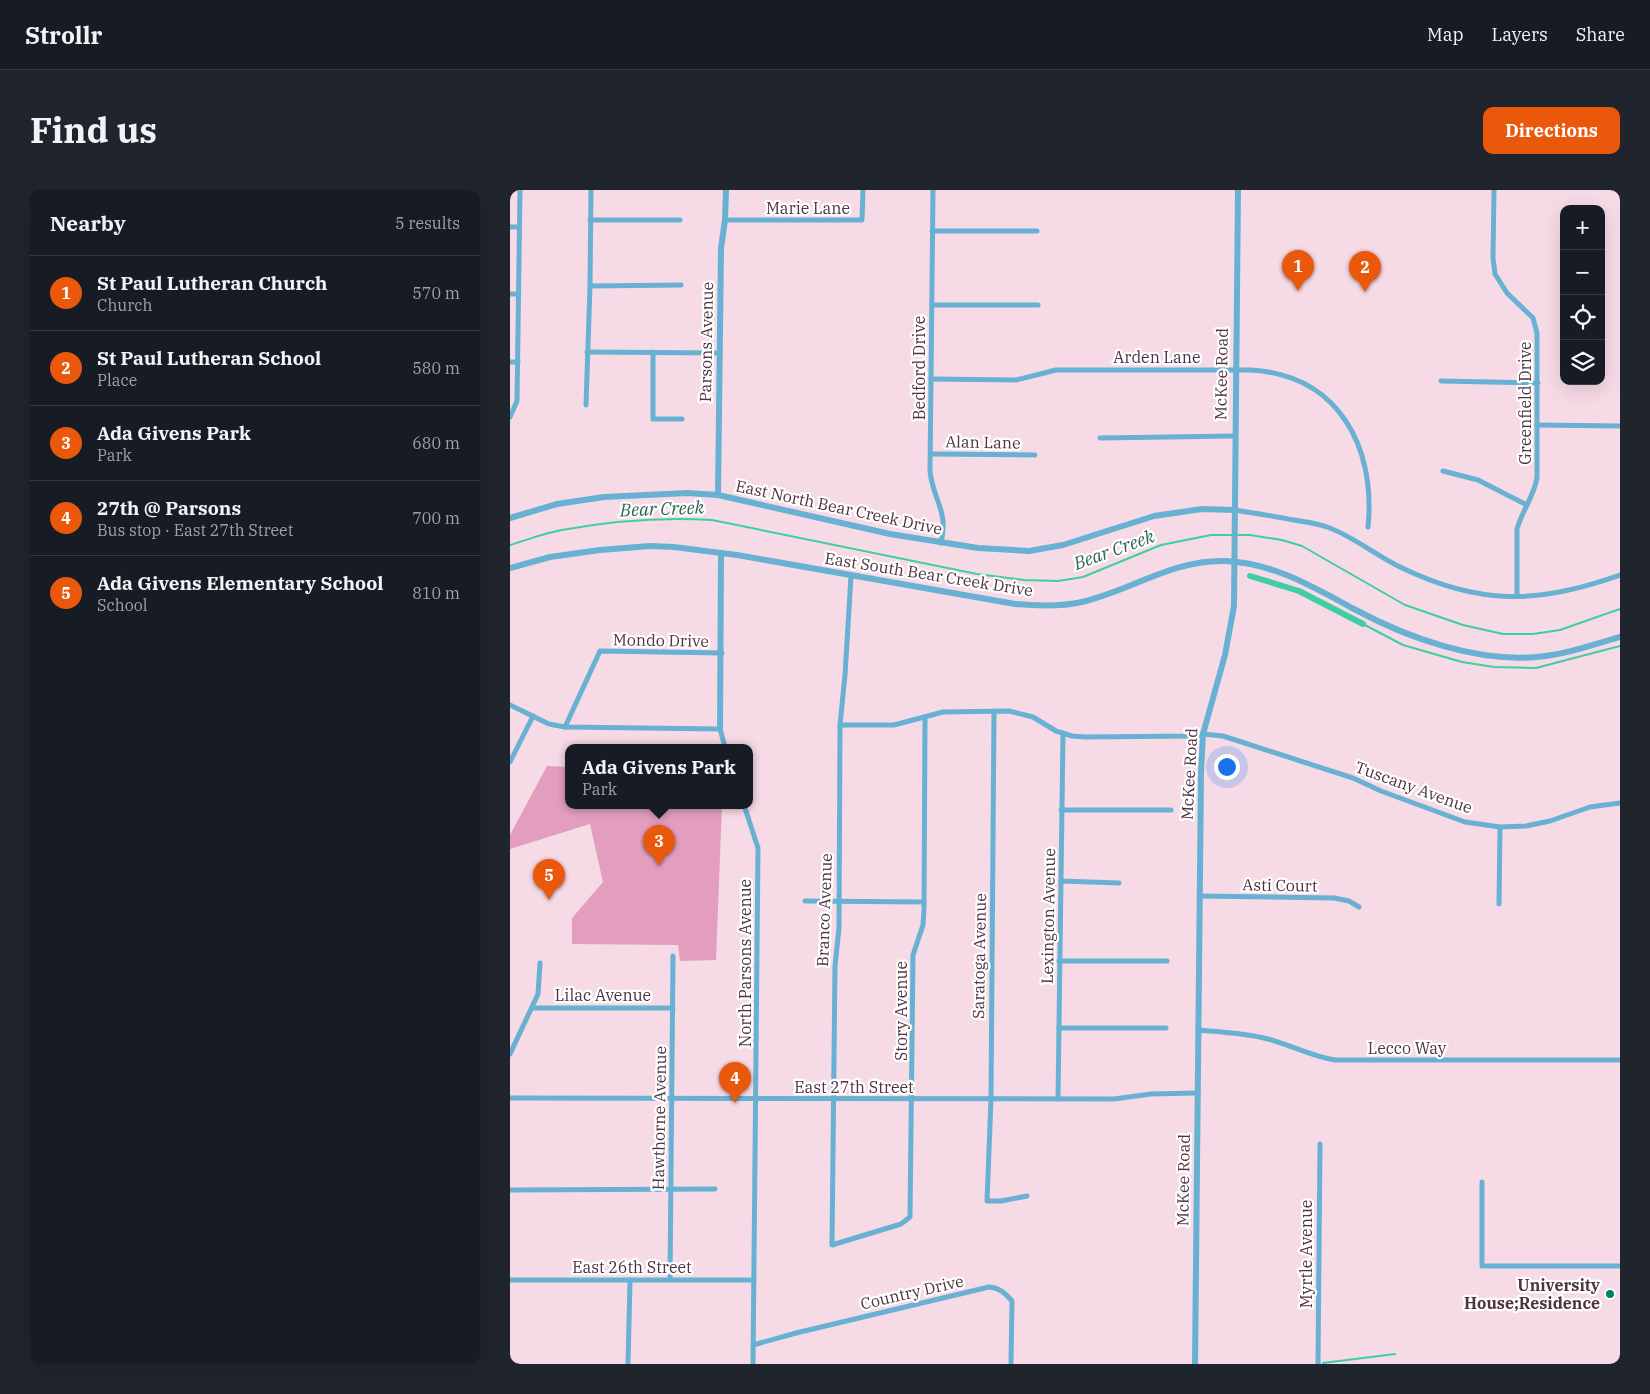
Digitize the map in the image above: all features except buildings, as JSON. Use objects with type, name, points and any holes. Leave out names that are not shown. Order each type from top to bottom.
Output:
[{"type":"street","points":[[510,417],[517,401],[520,190]]},
{"type":"street","points":[[586,405],[591,190]]},
{"type":"street","name":"Parsons Avenue","points":[[718,494],[721,248],[725,220],[726,190]]},
{"type":"street","name":"Marie Lane","points":[[725,220],[862,220],[863,190]]},
{"type":"street","name":"Bedford Drive","points":[[932,190],[931,482],[944,518],[944,532],[941,543]]},
{"type":"street","name":"McKee Road","points":[[1195,1364],[1200,802],[1203,734],[1230,630],[1234,606],[1234,436],[1238,190]]},
{"type":"street","name":"Greenfield Drive","points":[[1494,190],[1493,258],[1495,274],[1507,293],[1533,318],[1537,334],[1537,478],[1535,489],[1520,518],[1517,529],[1517,596]]},
{"type":"street","points":[[590,220],[680,220]]},
{"type":"street","points":[[510,227],[519,227]]},
{"type":"street","points":[[932,231],[1037,231]]},
{"type":"street","points":[[590,286],[680,285]]},
{"type":"street","points":[[510,294],[518,294]]},
{"type":"street","points":[[932,305],[1038,305]]},
{"type":"street","points":[[587,352],[720,353]]},
{"type":"street","points":[[654,352],[653,419],[682,419]]},
{"type":"street","points":[[510,362],[518,362]]},
{"type":"street","name":"Arden Lane","points":[[931,379],[1016,380],[1056,370],[1235,369],[1269,372],[1293,378],[1316,391],[1338,412],[1355,435],[1361,450],[1369,485],[1368,527]]},
{"type":"street","points":[[1441,382],[1538,383]]},
{"type":"street","points":[[1537,425],[1620,426]]},
{"type":"street","points":[[1100,438],[1234,436]]},
{"type":"street","name":"Alan Lane","points":[[931,454],[1034,455]]},
{"type":"street","points":[[1443,471],[1478,480],[1527,505]]},
{"type":"street","name":"East North Bear Creek Drive","points":[[510,518],[557,504],[604,497],[688,493],[718,494],[890,534],[941,543],[1008,551],[1029,551],[1063,545],[1154,516],[1202,509],[1326,526],[1398,567],[1437,584],[1493,596],[1560,593],[1620,575]]},
{"type":"street","name":"East South Bear Creek Drive","points":[[510,568],[550,557],[650,546],[721,553],[1015,604],[1052,606],[1083,602],[1173,568],[1201,563],[1234,562],[1263,567],[1295,577],[1396,630],[1425,641],[1455,649],[1496,656],[1537,657],[1554,655],[1620,637]]},
{"type":"street","points":[[721,553],[722,653],[720,729],[724,744]]},
{"type":"street","name":"Branco Avenue","points":[[851,576],[840,725],[839,928],[835,966],[832,1245],[901,1224],[910,1217]]},
{"type":"street","name":"Mondo Drive","points":[[565,727],[600,652],[722,653]]},
{"type":"street","points":[[510,705],[549,724],[565,727],[720,729]]},
{"type":"street","points":[[840,725],[894,725],[943,712],[994,711],[1016,712],[1033,717],[1047,727],[1063,734]]},
{"type":"street","name":"Saratoga Avenue","points":[[994,711],[990,1099],[987,1201],[1001,1201],[1027,1196]]},
{"type":"street","points":[[510,762],[532,716]]},
{"type":"street","name":"Story Avenue","points":[[910,1217],[913,956],[923,925],[924,902],[924,717]]},
{"type":"street","name":"Tuscany Avenue","points":[[1063,734],[1085,737],[1195,736],[1203,734],[1231,738],[1353,778],[1381,791],[1465,822],[1500,827],[1538,824],[1590,808],[1620,803]]},
{"type":"street","name":"Lexington Avenue","points":[[1058,1099],[1063,734]]},
{"type":"street","name":"North Parsons Avenue","points":[[745,809],[758,848],[753,1364]]},
{"type":"street","points":[[1061,810],[1171,810]]},
{"type":"street","points":[[1499,904],[1500,827]]},
{"type":"street","points":[[1061,881],[1119,882]]},
{"type":"street","name":"Asti Court","points":[[1199,896],[1334,898],[1349,901],[1359,907]]},
{"type":"street","points":[[805,901],[924,902]]},
{"type":"street","name":"Hawthorne Avenue","points":[[670,1280],[670,1099],[673,956]]},
{"type":"street","points":[[1060,961],[1167,961]]},
{"type":"street","points":[[510,1054],[532,1008],[539,988],[540,963]]},
{"type":"street","name":"Lilac Avenue","points":[[532,1008],[673,1008]]},
{"type":"street","points":[[1059,1028],[1166,1028]]},
{"type":"street","name":"Lecco Way","points":[[1198,1030],[1248,1034],[1281,1043],[1308,1054],[1335,1060],[1620,1060]]},
{"type":"street","name":"East 27th Street","points":[[510,1098],[1114,1099],[1150,1094],[1198,1093]]},
{"type":"street","name":"Myrtle Avenue","points":[[1318,1364],[1320,1144]]},
{"type":"street","points":[[1482,1182],[1482,1266],[1620,1266]]},
{"type":"street","points":[[510,1190],[715,1189]]},
{"type":"street","name":"East 26th Street","points":[[510,1280],[754,1280]]},
{"type":"street","points":[[628,1364],[630,1280]]},
{"type":"street","name":"Country Drive","points":[[754,1345],[796,1333],[989,1287],[1003,1291],[1012,1301],[1011,1364]]},
{"type":"shaded area","points":[[547,766],[565,767],[565,809],[722,809],[716,960],[680,961],[678,945],[572,944],[572,918],[603,882],[590,824],[510,849],[510,835]]},
{"type":"waterway","name":"Bear Creek","points":[[510,545],[555,531],[599,524],[655,519],[712,520],[977,574],[1024,580],[1058,581],[1083,577],[1161,545],[1211,535],[1233,535]]},
{"type":"waterway","name":"Bear Creek","points":[[1238,535],[1282,540],[1302,546],[1405,605],[1463,625],[1503,634],[1533,634],[1560,630],[1620,609]]},
{"type":"waterway","points":[[1250,576],[1299,591],[1363,624]]},
{"type":"waterway","points":[[1363,624],[1403,645],[1462,662],[1494,667],[1536,668],[1620,646]]},
{"type":"waterway","points":[[1323,1363],[1395,1354]]},
{"type":"place","name":"St Paul Lutheran Church","points":[[1298,291]]},
{"type":"place","name":"St Paul Lutheran School","points":[[1365,292]]},
{"type":"place","name":"Ada Givens Park","points":[[659,866]]},
{"type":"place","name":"Ada Givens Elementary School","points":[[549,900]]},
{"type":"place","name":"27th @ Parsons","points":[[735,1103]]},
{"type":"place","name":"University House;Residence","points":[[1610,1294]]}]
